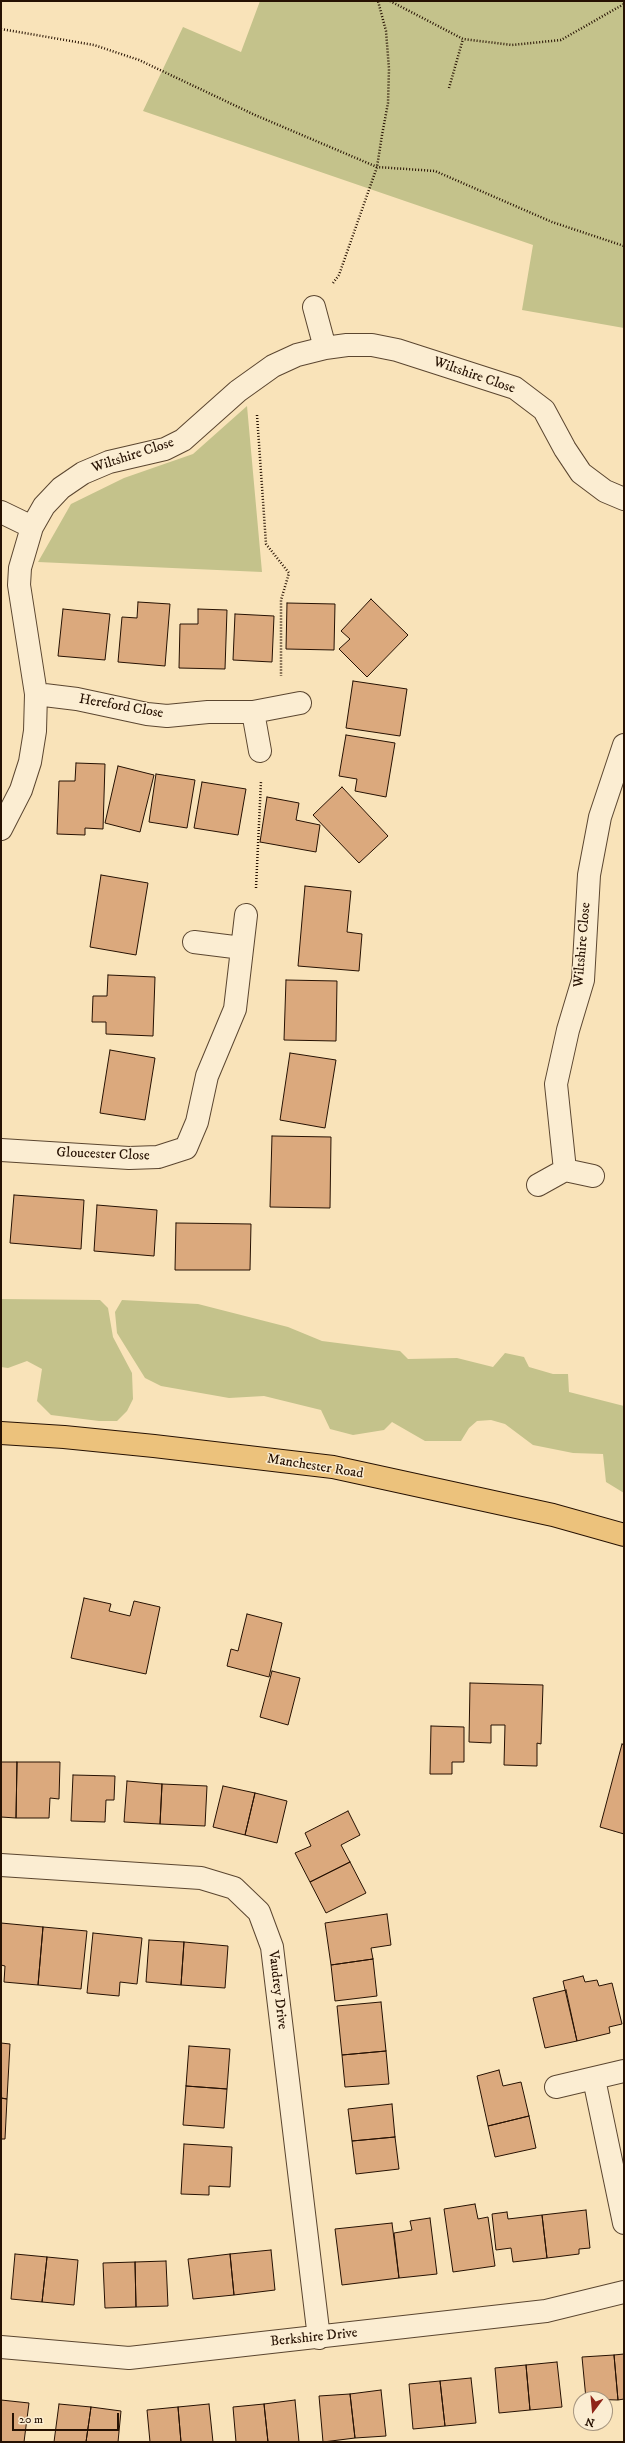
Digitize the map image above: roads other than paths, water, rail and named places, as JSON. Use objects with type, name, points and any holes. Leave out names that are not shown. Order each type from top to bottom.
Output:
[{"type":"main road","name":"Manchester Road","points":[[1,1433],[94,1440],[333,1467],[546,1513],[624,1536]]},
{"type":"street","points":[[314,307],[325,348]]},
{"type":"street","name":"Wiltshire Close","points":[[1,829],[21,790],[30,762],[35,731],[36,694],[10,585],[20,568],[32,527],[44,506],[61,488],[83,473],[109,462],[165,449],[183,440],[255,378],[273,366],[297,355],[325,348],[347,345],[372,345],[398,350],[515,388],[544,410],[565,449],[581,473],[605,491],[624,499]]},
{"type":"street","points":[[1,512],[32,527]]},
{"type":"street","name":"Hereford Close","points":[[36,694],[77,700],[146,714],[166,716],[208,712],[253,712],[300,703]]},
{"type":"street","points":[[253,712],[260,751]]},
{"type":"street","name":"Wiltshire Close","points":[[565,1170],[556,1084],[568,1030],[583,980],[589,875],[600,817],[624,746]]},
{"type":"street","name":"Gloucester Close","points":[[1,1150],[129,1158],[158,1157],[186,1148],[197,1122],[207,1076],[235,1009],[246,915]]},
{"type":"street","points":[[194,942],[242,948]]},
{"type":"street","points":[[538,1185],[565,1170],[593,1176]]},
{"type":"street","name":"Vaudrey Drive","points":[[1,1865],[201,1878],[234,1888],[258,1912],[272,1947],[319,2338]]},
{"type":"street","points":[[556,2088],[624,2071]]},
{"type":"street","points":[[594,2079],[624,2223]]},
{"type":"street","name":"Berkshire Drive","points":[[1,2347],[129,2358],[319,2338],[546,2311],[624,2292]]}]
